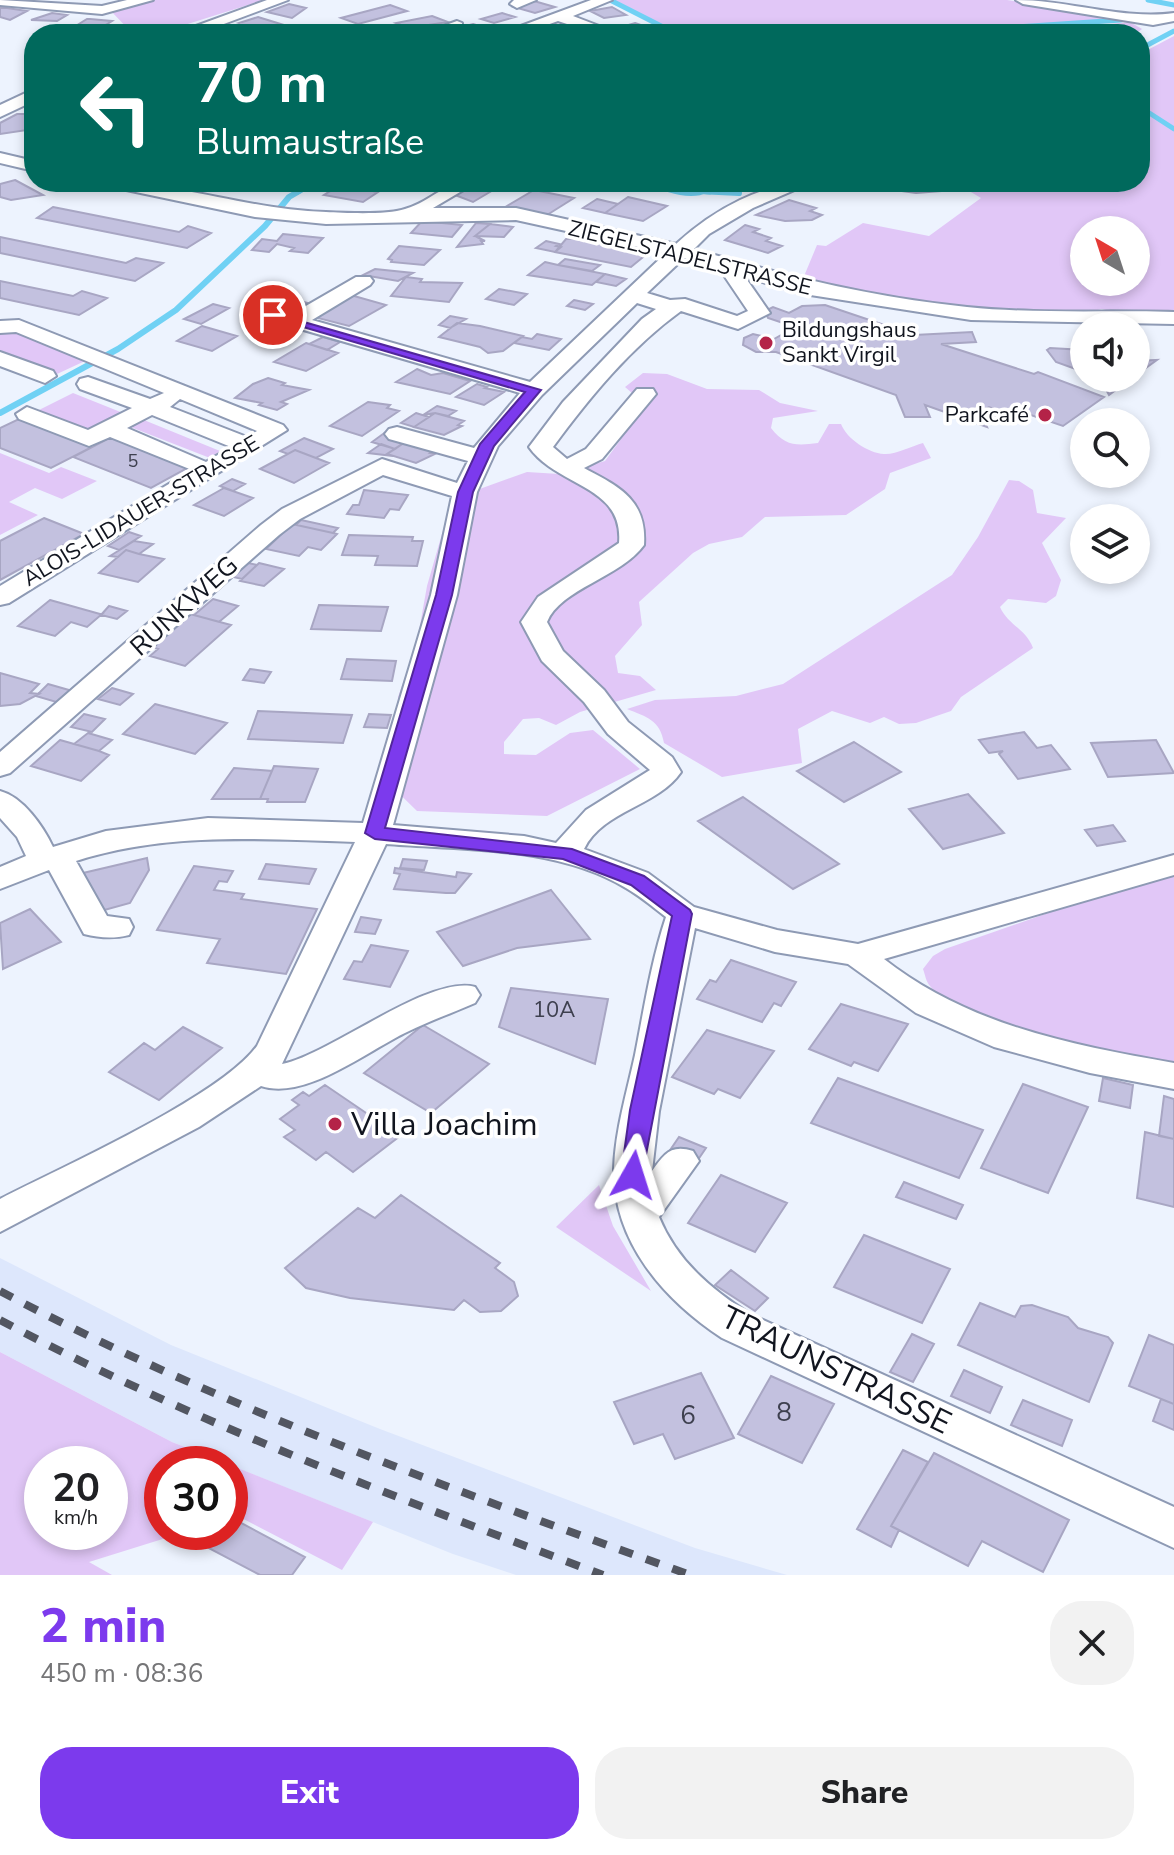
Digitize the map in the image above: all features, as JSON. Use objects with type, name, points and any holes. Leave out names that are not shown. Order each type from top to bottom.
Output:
[{"type":"street","points":[[0,1],[102,10],[146,0]]},
{"type":"street","points":[[211,24],[281,0]]},
{"type":"street","points":[[535,24],[605,0]]},
{"type":"street","points":[[1023,0],[1133,24]]},
{"type":"street","points":[[1122,0],[1147,24]]},
{"type":"street","points":[[548,2],[575,10]]},
{"type":"street","points":[[557,16],[581,24]]},
{"type":"street","points":[[1151,28],[1174,17]]},
{"type":"street","points":[[0,112],[24,99]]},
{"type":"street","points":[[0,158],[24,164]]},
{"type":"street","name":"ZIEGELSTADELSTRASSE","points":[[161,192],[264,212],[326,218],[501,212],[678,250],[725,278],[947,312],[1078,319],[1174,318]]},
{"type":"street","points":[[404,216],[434,192]]},
{"type":"street","points":[[404,216],[449,192]]},
{"type":"street","points":[[755,192],[766,196]]},
{"type":"street","points":[[0,1217],[161,1132],[258,1071],[286,1024],[375,833],[444,595],[465,492],[481,457],[506,419],[678,250],[713,222],[777,192]]},
{"type":"street","points":[[191,216],[214,203]]},
{"type":"street","points":[[566,853],[581,831],[661,777],[667,769],[612,722],[594,696],[552,655],[536,630],[535,617],[540,606],[613,564],[633,539],[631,519],[620,504],[597,483],[544,452],[542,444],[571,407],[649,323],[676,305],[725,278],[760,313],[738,323],[676,305],[634,296]]},
{"type":"street","points":[[295,321],[363,281]]},
{"type":"street","points":[[252,309],[534,390]]},
{"type":"street","name":"ALOIS-LIDAUER-STRASSE","points":[[0,327],[19,326],[275,430],[0,597]]},
{"type":"street","points":[[0,358],[45,376]]},
{"type":"street","points":[[88,384],[249,446]]},
{"type":"street","points":[[27,414],[89,439],[179,393]]},
{"type":"street","points":[[569,467],[594,454],[645,394]]},
{"type":"street","points":[[109,429],[195,464]]},
{"type":"street","points":[[397,434],[481,457]]},
{"type":"street","name":"RUNKWEG","points":[[0,767],[291,514],[382,466],[437,487],[465,492]]},
{"type":"street","points":[[0,800],[31,833],[96,926],[117,927]]},
{"type":"street","points":[[0,879],[50,858],[134,836],[208,828],[375,833],[566,853],[637,880],[683,914],[762,938],[858,955],[1174,865]]},
{"type":"street","name":"TRAUNSTRASSE","points":[[683,914],[634,1149],[633,1175],[640,1215],[667,1267],[724,1319],[1174,1528]]},
{"type":"street","points":[[858,955],[901,989],[987,1034],[1174,1076]]},
{"type":"street","points":[[258,1071],[275,1078],[300,1073],[395,1023],[463,995]]},
{"type":"street","points":[[640,1215],[680,1161]]},
{"type":"shaded area","points":[[140,0],[264,0],[188,24],[123,24],[109,9]]},
{"type":"shaded area","points":[[610,0],[1007,0],[1124,19],[1053,24],[657,24]]},
{"type":"shaded area","points":[[1174,36],[1174,316],[1102,309],[1070,312],[1070,316],[948,308],[802,281],[817,245],[826,246],[863,223],[929,236],[981,198],[971,192],[1150,192],[1150,49]]},
{"type":"shaded area","points":[[14,331],[85,361],[57,374],[0,350],[0,332]]},
{"type":"shaded area","points":[[643,373],[667,374],[707,389],[759,390],[780,403],[818,411],[773,418],[771,428],[792,443],[818,443],[829,424],[841,424],[853,440],[871,451],[888,454],[923,443],[931,458],[890,473],[885,489],[846,515],[765,517],[742,537],[709,544],[693,553],[639,602],[642,625],[615,656],[618,673],[640,676],[656,690],[580,712],[556,725],[539,718],[523,719],[504,742],[504,754],[536,755],[570,733],[593,730],[640,769],[547,816],[417,811],[377,772],[383,751],[397,726],[398,697],[417,642],[427,586],[452,499],[527,472],[559,474],[605,461],[646,405],[625,387]]},
{"type":"shaded area","points":[[73,393],[123,413],[89,430],[37,411]]},
{"type":"shaded area","points":[[139,418],[220,451],[210,458],[133,428],[130,423]]},
{"type":"shaded area","points":[[0,453],[49,473],[61,467],[97,481],[62,499],[35,488],[9,502],[38,515],[0,535]]},
{"type":"shaded area","points":[[1009,480],[1019,481],[1033,490],[1037,513],[1066,518],[1042,543],[1061,580],[1056,596],[1046,603],[1008,599],[1000,607],[1033,648],[961,697],[951,711],[916,723],[899,724],[884,717],[870,723],[832,711],[798,729],[802,763],[722,777],[664,743],[656,724],[627,709],[655,700],[736,696],[783,684],[952,575],[978,537]]},
{"type":"shaded area","points":[[1174,875],[1174,1061],[1120,1054],[1044,1037],[1007,1025],[946,1000],[927,980],[923,969],[933,956],[945,949],[1111,891]]},
{"type":"shaded area","points":[[599,1185],[613,1226],[651,1291],[556,1227]]},
{"type":"shaded area","points":[[0,1258],[171,1345],[380,1429],[695,1548],[787,1575],[516,1575],[453,1554],[248,1472],[248,1446],[182,1446],[172,1442],[0,1352]]},
{"type":"shaded area","points":[[0,1352],[182,1446],[144,1446],[144,1545],[128,1550],[128,1446],[24,1446],[24,1550],[127,1550],[89,1562],[112,1575],[0,1575]]},
{"type":"shaded area","points":[[248,1472],[373,1522],[342,1570],[248,1521]]},
{"type":"water","points":[[668,192],[708,192],[694,196]]},
{"type":"building","points":[[534,1],[555,7],[535,13],[514,7]]},
{"type":"building","points":[[289,4],[306,8],[292,18],[267,12]]},
{"type":"building","points":[[390,5],[407,11],[358,24],[341,18]]},
{"type":"building","points":[[612,7],[626,15],[604,18],[590,11]]},
{"type":"building","points":[[0,8],[27,11],[10,20],[0,17]]},
{"type":"building","points":[[52,13],[67,15],[57,21],[31,20]]},
{"type":"building","points":[[502,13],[515,17],[494,23],[481,19]]},
{"type":"building","points":[[432,16],[448,22],[435,24],[396,23]]},
{"type":"building","points":[[258,17],[281,24],[242,24],[239,23]]},
{"type":"building","points":[[87,19],[112,21],[107,24],[79,24]]},
{"type":"building","points":[[17,114],[24,114],[24,130],[0,134],[0,123]]},
{"type":"building","points":[[15,180],[24,185],[24,192],[43,195],[11,200],[0,197],[0,184]]},
{"type":"building","points":[[329,192],[378,192],[363,202],[324,195]]},
{"type":"building","points":[[460,192],[490,192],[473,202],[455,195]]},
{"type":"building","points":[[531,192],[574,198],[547,215],[507,206]]},
{"type":"building","points":[[628,197],[667,206],[643,221],[605,213]]},
{"type":"building","points":[[597,199],[618,204],[605,213],[583,208]]},
{"type":"building","points":[[789,200],[816,208],[810,211],[822,215],[812,220],[785,221],[756,215]]},
{"type":"building","points":[[53,207],[179,232],[188,226],[211,233],[187,248],[37,218]]},
{"type":"building","points":[[422,221],[462,225],[452,237],[411,233]]},
{"type":"building","points":[[476,223],[490,224],[475,236],[485,241],[481,241],[483,244],[457,247]]},
{"type":"building","points":[[490,224],[513,227],[504,237],[475,236]]},
{"type":"building","points":[[745,225],[759,229],[753,232],[771,238],[766,241],[782,246],[768,253],[725,240]]},
{"type":"building","points":[[283,234],[323,238],[308,253],[290,251],[294,248],[277,244],[269,252],[252,250],[262,239],[277,241]]},
{"type":"building","points":[[0,237],[126,263],[136,258],[163,263],[135,281],[0,253]]},
{"type":"building","points":[[566,239],[648,253],[631,267],[555,252]]},
{"type":"building","points":[[546,241],[561,247],[555,252],[536,248]]},
{"type":"building","points":[[399,246],[440,250],[424,265],[391,262],[388,259]]},
{"type":"building","points":[[565,259],[600,265],[592,271],[558,265]]},
{"type":"building","points":[[545,262],[605,274],[592,285],[528,275]]},
{"type":"building","points":[[375,269],[413,273],[398,281],[363,275]]},
{"type":"building","points":[[605,274],[626,279],[616,286],[596,282]]},
{"type":"building","points":[[406,277],[422,279],[420,282],[462,283],[449,302],[391,296]]},
{"type":"building","points":[[0,281],[73,296],[82,291],[107,298],[79,315],[0,298]]},
{"type":"building","points":[[499,289],[527,294],[514,305],[486,299]]},
{"type":"building","points":[[279,290],[291,293],[285,297],[308,303],[287,315],[251,305]]},
{"type":"building","points":[[347,294],[386,305],[349,326],[310,316]]},
{"type":"building","points":[[574,300],[593,304],[585,310],[567,306]]},
{"type":"building","points":[[213,304],[229,308],[201,324],[184,319]]},
{"type":"building","name":"Bildungshaus Sankt Virgil","points":[[825,305],[914,335],[972,332],[976,342],[941,344],[1034,374],[1038,372],[1070,384],[1070,392],[1091,392],[1104,397],[1088,408],[1070,408],[1070,421],[1063,426],[1019,411],[1014,422],[996,421],[992,416],[1000,411],[989,407],[980,412],[987,427],[925,405],[930,417],[905,417],[896,395],[776,352],[756,352],[743,345],[744,338],[753,334],[774,339],[795,327],[768,318],[765,311],[773,307],[789,313],[802,306]]},
{"type":"building","points":[[450,316],[466,319],[450,328],[439,325]]},
{"type":"building","points":[[457,323],[523,336],[503,351],[488,353],[480,347],[439,337]]},
{"type":"building","points":[[202,326],[237,336],[212,351],[177,341]]},
{"type":"building","points":[[537,334],[561,339],[549,350],[514,343],[522,337],[532,339]]},
{"type":"building","points":[[323,337],[340,342],[327,350],[309,344]]},
{"type":"building","points":[[306,343],[338,353],[306,371],[274,362]]},
{"type":"building","points":[[1070,349],[1070,367],[1056,362],[1047,350]]},
{"type":"building","points":[[417,369],[431,375],[443,373],[470,381],[450,394],[396,382]]},
{"type":"building","points":[[268,378],[285,383],[282,385],[309,390],[281,402],[287,404],[277,410],[259,405],[262,403],[235,398],[253,384]]},
{"type":"building","points":[[477,384],[504,392],[484,405],[456,397]]},
{"type":"building","points":[[368,402],[390,405],[387,408],[399,411],[362,436],[330,426]]},
{"type":"building","points":[[437,406],[456,411],[448,416],[435,413],[423,415]]},
{"type":"building","points":[[416,413],[429,417],[414,427],[401,423]]},
{"type":"building","points":[[435,413],[464,421],[458,425],[462,426],[444,435],[414,427]]},
{"type":"building","points":[[21,418],[94,446],[51,468],[0,448],[0,428]]},
{"type":"building","points":[[387,431],[411,438],[395,449],[372,442]]},
{"type":"building","points":[[115,435],[193,465],[151,488],[73,457]]},
{"type":"building","points":[[304,438],[333,449],[316,458],[295,450],[288,454],[280,451]]},
{"type":"building","points":[[408,440],[437,448],[430,453],[435,454],[416,463],[387,454]]},
{"type":"building","points":[[381,444],[395,449],[387,454],[393,456],[368,453]]},
{"type":"building","points":[[295,450],[329,463],[294,483],[260,469]]},
{"type":"building","points":[[232,479],[245,484],[233,491],[220,486]]},
{"type":"building","points":[[224,488],[253,498],[224,516],[194,505]]},
{"type":"building","points":[[364,490],[408,495],[399,510],[390,509],[384,518],[347,514],[353,505],[359,505]]},
{"type":"building","points":[[44,518],[84,534],[0,580],[0,541]]},
{"type":"building","points":[[301,520],[338,528],[333,533],[296,525]]},
{"type":"building","points":[[292,524],[337,534],[321,550],[308,547],[299,556],[266,549]]},
{"type":"building","points":[[129,532],[141,536],[119,550],[108,546]]},
{"type":"building","points":[[349,535],[413,537],[412,541],[423,541],[417,566],[375,565],[378,556],[342,555]]},
{"type":"building","points":[[134,541],[153,544],[139,554],[126,550],[118,557],[110,556]]},
{"type":"building","points":[[126,550],[164,559],[138,582],[99,573]]},
{"type":"building","points":[[244,562],[257,565],[242,579],[229,576]]},
{"type":"building","points":[[259,563],[284,569],[264,586],[240,581]]},
{"type":"building","points":[[213,599],[238,606],[219,622],[194,615]]},
{"type":"building","points":[[50,600],[102,614],[87,627],[71,622],[55,636],[18,626]]},
{"type":"building","points":[[319,605],[388,607],[381,631],[311,629]]},
{"type":"building","points":[[109,606],[127,611],[117,619],[101,615]]},
{"type":"building","points":[[190,614],[231,625],[185,666],[150,656],[158,649],[152,647]]},
{"type":"building","points":[[347,659],[396,661],[392,681],[341,679]]},
{"type":"building","points":[[250,669],[271,672],[264,683],[243,680]]},
{"type":"building","points":[[0,673],[39,684],[30,693],[39,694],[20,704],[0,706]]},
{"type":"building","points":[[48,684],[76,692],[63,704],[36,696]]},
{"type":"building","points":[[112,688],[133,694],[120,705],[98,699]]},
{"type":"building","points":[[155,704],[227,723],[195,754],[123,734]]},
{"type":"building","points":[[258,711],[352,715],[343,743],[248,739]]},
{"type":"building","points":[[84,714],[105,719],[92,732],[71,727]]},
{"type":"building","points":[[369,714],[391,715],[387,728],[364,727]]},
{"type":"building","points":[[1024,732],[1037,748],[1051,745],[1070,769],[1018,779],[999,754],[1003,751],[989,753],[979,740]]},
{"type":"building","points":[[88,733],[112,740],[99,751],[74,744]]},
{"type":"building","points":[[60,740],[109,755],[81,781],[31,766]]},
{"type":"building","points":[[1156,740],[1174,773],[1108,777],[1091,743]]},
{"type":"building","points":[[854,742],[901,772],[844,802],[797,771]]},
{"type":"building","points":[[274,766],[318,769],[305,802],[267,802],[268,799],[260,799]]},
{"type":"building","points":[[234,768],[272,771],[260,799],[212,799]]},
{"type":"building","points":[[968,794],[1004,833],[943,849],[909,809]]},
{"type":"building","points":[[743,797],[839,864],[793,889],[698,821]]},
{"type":"building","points":[[1113,825],[1125,841],[1097,846],[1085,830]]},
{"type":"building","points":[[147,858],[149,870],[130,903],[97,912],[83,873]]},
{"type":"building","points":[[403,859],[427,861],[424,870],[400,868]]},
{"type":"building","points":[[266,864],[316,869],[309,884],[259,879]]},
{"type":"building","points":[[194,866],[233,871],[227,882],[219,881],[214,890],[244,894],[241,899],[317,909],[286,974],[207,963],[220,939],[157,930]]},
{"type":"building","points":[[395,868],[456,877],[457,872],[471,874],[455,893],[394,889],[400,874],[394,873]]},
{"type":"building","points":[[551,890],[590,939],[517,948],[463,966],[437,932]]},
{"type":"building","points":[[30,909],[61,942],[3,969],[0,923]]},
{"type":"building","points":[[361,917],[381,920],[375,934],[355,932]]},
{"type":"building","points":[[371,945],[408,951],[390,987],[344,979],[354,961],[362,962]]},
{"type":"building","points":[[731,960],[796,982],[781,1006],[774,1003],[762,1022],[697,999],[710,980],[716,982]]},
{"type":"building","points":[[511,988],[608,999],[595,1064],[499,1027]]},
{"type":"building","points":[[841,1004],[908,1024],[878,1071],[854,1062],[851,1066],[809,1049]]},
{"type":"building","points":[[423,1025],[489,1064],[431,1113],[364,1073]]},
{"type":"building","points":[[183,1027],[222,1048],[159,1100],[109,1072],[144,1043],[155,1050]]},
{"type":"building","points":[[707,1030],[774,1051],[740,1098],[718,1089],[714,1094],[672,1077]]},
{"type":"building","points":[[838,1078],[983,1130],[959,1178],[811,1123]]},
{"type":"building","points":[[1103,1078],[1133,1085],[1130,1108],[1099,1101]]},
{"type":"building","points":[[1023,1084],[1088,1107],[1048,1193],[981,1168]]},
{"type":"building","name":"Villa Joachim","points":[[325,1085],[400,1136],[353,1172],[326,1152],[316,1160],[284,1137],[295,1130],[280,1119],[299,1105],[292,1100],[303,1092],[309,1096]]},
{"type":"building","points":[[1164,1096],[1174,1099],[1174,1139],[1159,1136]]},
{"type":"building","points":[[1145,1132],[1174,1139],[1174,1207],[1137,1198]]},
{"type":"building","points":[[679,1137],[706,1148],[693,1167],[666,1156]]},
{"type":"building","points":[[721,1175],[787,1203],[755,1252],[688,1223]]},
{"type":"building","points":[[904,1182],[963,1205],[956,1219],[896,1197]]},
{"type":"building","points":[[401,1195],[500,1263],[495,1268],[514,1282],[518,1296],[501,1311],[480,1312],[464,1300],[454,1310],[350,1298],[306,1288],[285,1268],[358,1208],[375,1218]]},
{"type":"building","points":[[864,1235],[950,1269],[922,1323],[834,1287]]},
{"type":"building","points":[[731,1270],[768,1298],[755,1311],[715,1285]]},
{"type":"building","points":[[980,1303],[1015,1317],[1021,1306],[1032,1305],[1068,1317],[1078,1328],[1108,1337],[1113,1343],[1089,1402],[958,1345]]},
{"type":"building","points":[[912,1334],[934,1344],[913,1382],[890,1372]]},
{"type":"building","points":[[1149,1335],[1174,1345],[1174,1404],[1129,1386]]},
{"type":"building","points":[[964,1370],[1002,1387],[990,1413],[951,1396]]},
{"type":"building","points":[[701,1373],[734,1438],[675,1459],[663,1434],[634,1444],[614,1402]]},
{"type":"building","points":[[771,1376],[834,1404],[802,1463],[738,1434]]},
{"type":"building","points":[[1161,1399],[1174,1404],[1174,1430],[1153,1421]]},
{"type":"building","points":[[1023,1400],[1072,1420],[1062,1446],[1011,1425]]},
{"type":"building","points":[[903,1450],[928,1462],[891,1526],[899,1530],[891,1547],[857,1529]]},
{"type":"building","points":[[934,1453],[1069,1520],[1043,1572],[982,1541],[968,1566],[891,1526]]},
{"type":"building","points":[[248,1527],[305,1557],[292,1575],[260,1575],[212,1550],[248,1550]]},
{"type":"waterway","points":[[610,0],[657,24]]},
{"type":"waterway","points":[[1148,0],[1174,5]]},
{"type":"waterway","points":[[1061,24],[1121,20]]},
{"type":"waterway","points":[[1150,44],[1174,31]]},
{"type":"waterway","points":[[1150,113],[1174,129]]},
{"type":"waterway","points":[[0,413],[118,349],[176,310],[298,192]]},
{"type":"waterway","points":[[719,192],[739,193]]},
{"type":"railway","points":[[0,1291],[168,1373],[253,1410],[427,1479],[690,1575]]},
{"type":"railway","points":[[0,1320],[222,1426],[373,1488],[603,1575]]},
{"type":"place","name":"Bildungshaus Sankt Virgil","points":[[766,343]]},
{"type":"place","name":"Parkcafé","points":[[1045,415]]},
{"type":"place","name":"Villa Joachim","points":[[335,1124]]},
{"type":"route","points":[[273,315],[534,390],[487,444],[465,492],[444,595],[375,833],[524,846],[566,853],[637,880],[683,914],[666,980],[641,1110],[633,1175]]}]
